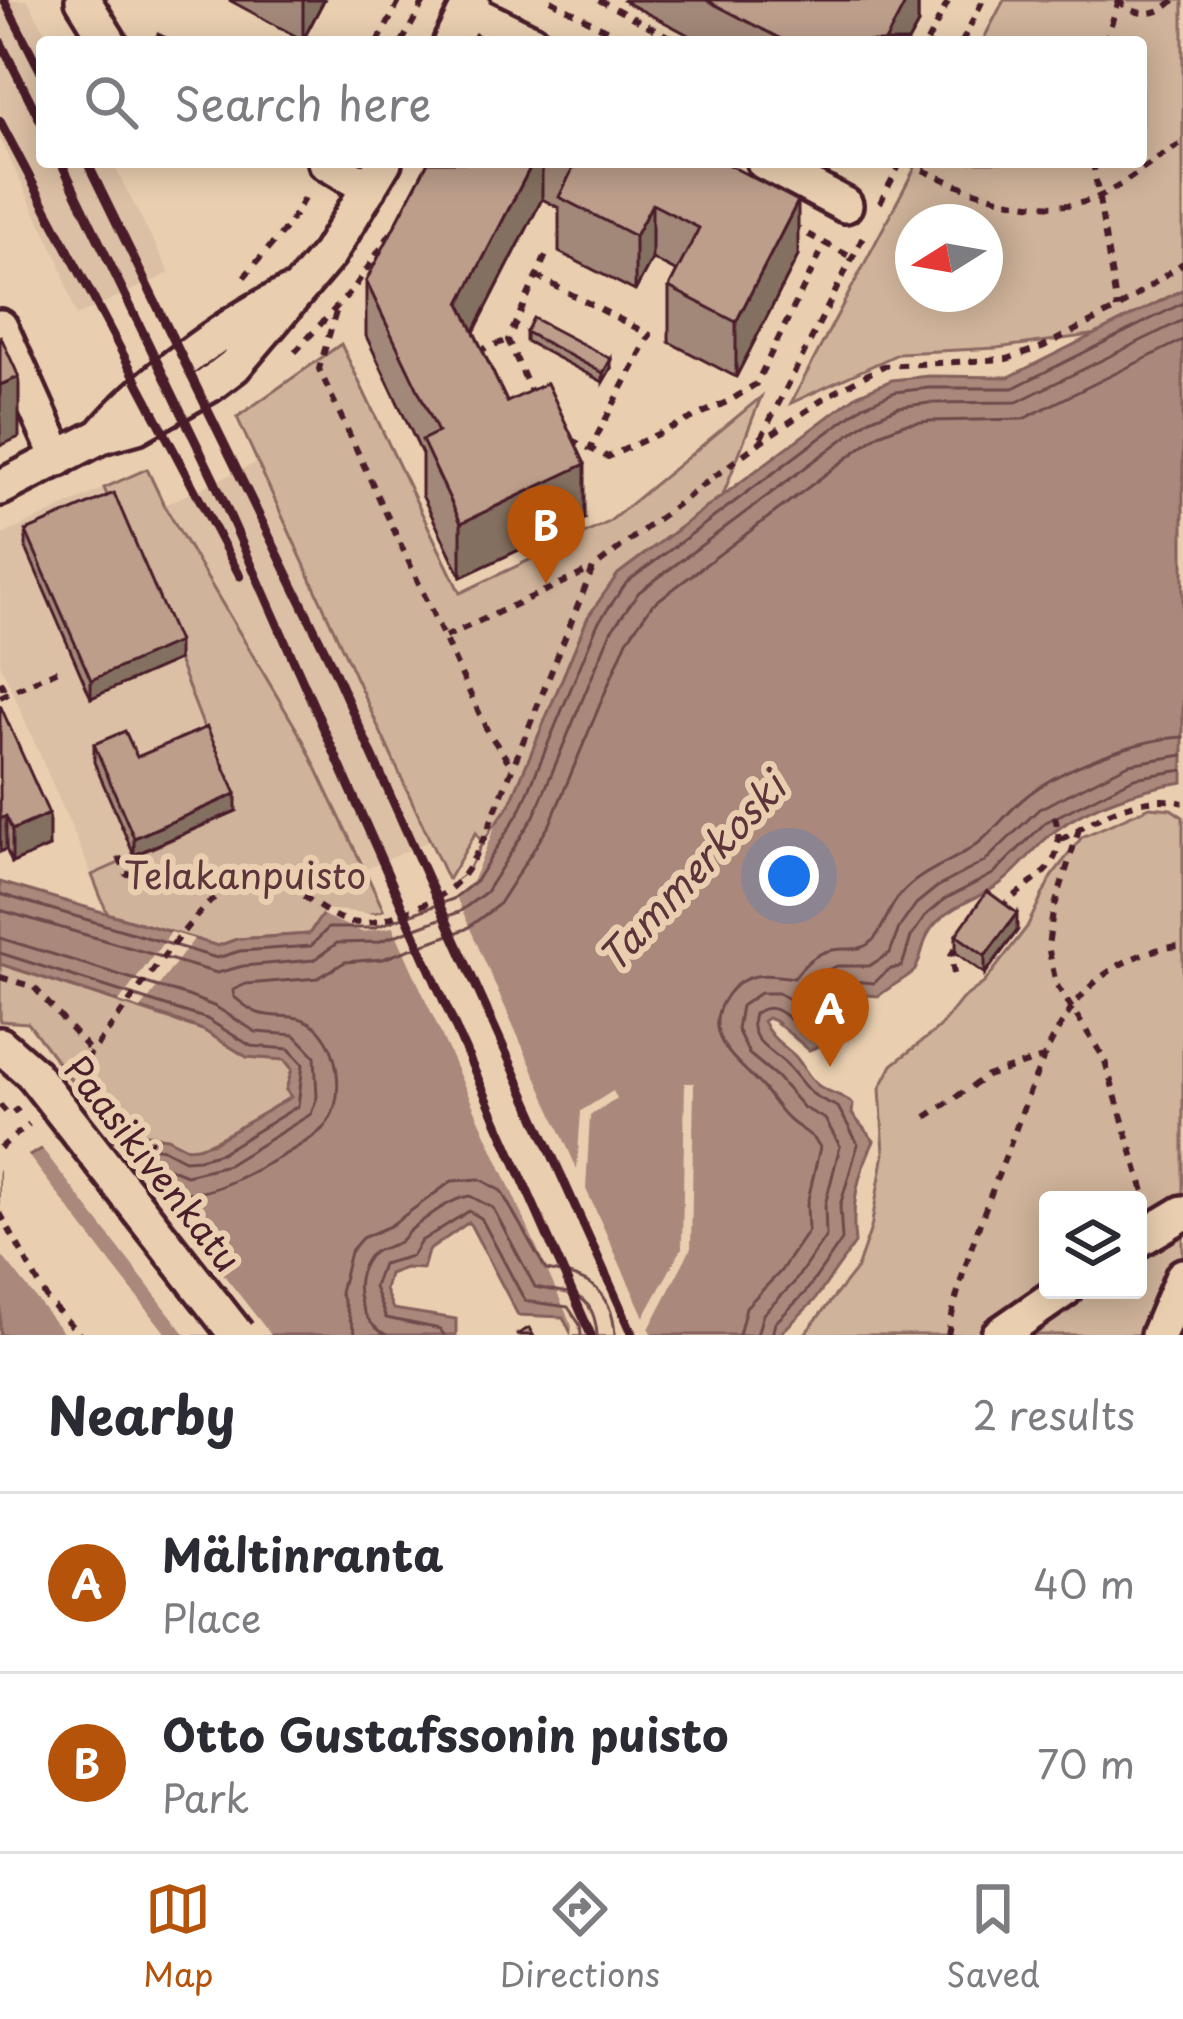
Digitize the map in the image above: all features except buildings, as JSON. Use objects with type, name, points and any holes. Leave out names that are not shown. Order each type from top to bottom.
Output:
[{"type":"street","points":[[83,0],[105,36]]},
{"type":"street","points":[[454,36],[470,5],[522,36]]},
{"type":"street","points":[[775,168],[845,205]]},
{"type":"street","points":[[0,488],[100,436],[127,404],[256,309],[296,291],[328,254],[376,175]]},
{"type":"street","points":[[0,327],[59,459]]},
{"type":"street","name":"Paasikivenkatu","points":[[0,1046],[32,1073],[237,1335]]},
{"type":"street","points":[[1158,1335],[1183,1276]]},
{"type":"street","points":[[998,1335],[1051,1299]]},
{"type":"path","points":[[382,36],[400,0]]},
{"type":"path","points":[[405,36],[425,0]]},
{"type":"path","points":[[550,0],[617,36]]},
{"type":"path","points":[[599,0],[668,36]]},
{"type":"path","points":[[930,36],[949,0]]},
{"type":"path","points":[[965,36],[983,0]]},
{"type":"path","points":[[1107,36],[1118,1],[1132,12],[1148,14],[1164,11],[1174,0]]},
{"type":"path","points":[[1147,166],[1183,143]]},
{"type":"path","points":[[918,168],[954,187],[996,199],[1076,204],[1098,197],[1144,168]]},
{"type":"path","points":[[1094,168],[1117,309]]},
{"type":"path","points":[[760,442],[853,258],[786,223]]},
{"type":"path","points":[[553,432],[608,457],[756,384],[826,244]]},
{"type":"path","points":[[467,354],[508,340],[547,253]]},
{"type":"path","points":[[445,637],[593,568],[760,442],[883,366],[1007,359],[1042,347],[1117,309],[1183,263]]},
{"type":"path","points":[[536,276],[650,335],[590,449]]},
{"type":"path","points":[[336,309],[336,324],[319,369],[488,731],[511,764]]},
{"type":"path","points":[[508,340],[536,403]]},
{"type":"path","points":[[119,857],[126,874],[242,881],[274,877],[314,903],[362,924],[427,903],[464,879],[593,568]]},
{"type":"path","points":[[0,681],[3,696],[58,670]]},
{"type":"path","points":[[1061,840],[1145,800],[1183,803]]},
{"type":"path","points":[[994,914],[1052,864],[1060,851],[1054,814]]},
{"type":"path","points":[[1079,829],[1053,912],[1048,946],[1056,984],[1104,1058],[1147,1201],[1160,1226]]},
{"type":"path","points":[[68,1081],[214,898],[242,881]]},
{"type":"path","points":[[984,906],[1002,895],[1008,901]]},
{"type":"path","points":[[954,974],[951,956],[964,934]]},
{"type":"path","points":[[948,1335],[958,1279],[1043,1058],[1085,992],[1117,966],[1155,949],[1183,946]]},
{"type":"path","points":[[0,977],[34,987],[92,1053]]},
{"type":"path","points":[[926,1117],[987,1076],[1043,1058]]},
{"type":"path","points":[[0,1148],[32,1120]]},
{"type":"path","points":[[2,1219],[47,1299],[80,1335]]},
{"type":"shaded area","points":[[0,0],[28,0],[47,36],[36,36],[36,168],[115,168],[170,273],[76,316],[59,261],[0,139]]},
{"type":"shaded area","points":[[258,462],[431,840],[367,869],[303,740],[164,505]]},
{"type":"shaded area","points":[[104,488],[236,811],[92,875],[0,663],[0,536]]},
{"type":"green space","points":[[1004,0],[1183,0],[1183,289],[1098,334],[997,348],[900,353],[791,403],[895,206],[895,312],[1003,312],[1003,204],[896,204],[915,168],[1147,168],[1147,36],[985,36]]},
{"type":"green space","points":[[341,344],[460,593],[609,522],[761,397],[723,495],[618,574],[588,617],[510,804],[482,843],[476,832],[448,880],[237,417]]},
{"type":"green space","name":"Telakanpuisto","points":[[147,469],[303,740],[384,911],[314,926],[309,934],[237,939],[218,946],[107,913],[92,875],[236,811],[104,488]]},
{"type":"green space","points":[[1150,807],[1171,809],[1183,817],[1183,1335],[804,1335],[857,1268],[871,1228],[884,1153],[880,1088],[892,1065],[939,1028],[962,999],[984,983],[1027,927],[1051,877],[1082,837]]},
{"type":"green space","points":[[0,964],[203,1030],[247,1057],[285,1060],[292,1069],[286,1090],[292,1097],[198,1147],[106,1126],[28,1023],[0,1021]]},
{"type":"water","name":"Tammerkoski","points":[[1183,290],[1183,782],[1116,799],[1055,831],[1001,883],[938,921],[909,975],[879,996],[839,993],[830,1042],[809,1050],[775,1021],[763,1021],[815,1083],[853,1104],[852,1114],[874,1141],[857,1190],[855,1243],[814,1301],[779,1335],[572,1335],[563,1317],[518,1315],[469,1222],[428,1251],[423,1269],[405,1268],[389,1274],[385,1290],[393,1309],[456,1319],[456,1335],[0,1335],[0,1172],[91,1122],[124,1133],[167,1138],[187,1148],[214,1142],[291,1097],[286,1090],[292,1069],[285,1060],[247,1057],[179,1021],[0,964],[0,882],[218,946],[237,939],[309,934],[322,915],[369,917],[449,887],[468,872],[510,804],[588,617],[618,574],[857,395],[892,380],[1009,377]]},
{"type":"pier","points":[[497,821],[472,882],[457,899],[577,1169],[581,1111],[613,1091],[617,1099],[590,1115],[586,1189],[644,1317],[682,1248],[685,1083],[694,1083],[691,1248],[649,1329],[652,1335],[571,1335],[572,1326],[393,927],[362,932],[322,915],[324,909],[375,914],[385,911],[383,905],[448,880],[451,885],[468,872]]},
{"type":"pier","points":[[171,932],[194,939],[141,1009],[119,1002]]},
{"type":"pier","points":[[89,1116],[101,1119],[271,1335],[186,1335],[37,1142]]},
{"type":"pier","points":[[24,1150],[167,1335],[65,1335],[0,1253],[0,1165]]},
{"type":"railway","points":[[4,0],[36,62]]},
{"type":"railway","points":[[0,41],[36,112]]},
{"type":"railway","points":[[0,121],[240,576]]},
{"type":"railway","points":[[64,168],[215,482],[591,1335]]},
{"type":"railway","points":[[90,168],[328,657],[633,1335]]},
{"type":"place","name":"Otto Gustafssonin puisto","points":[[546,584]]},
{"type":"place","name":"Mältinranta","points":[[830,1067]]}]
